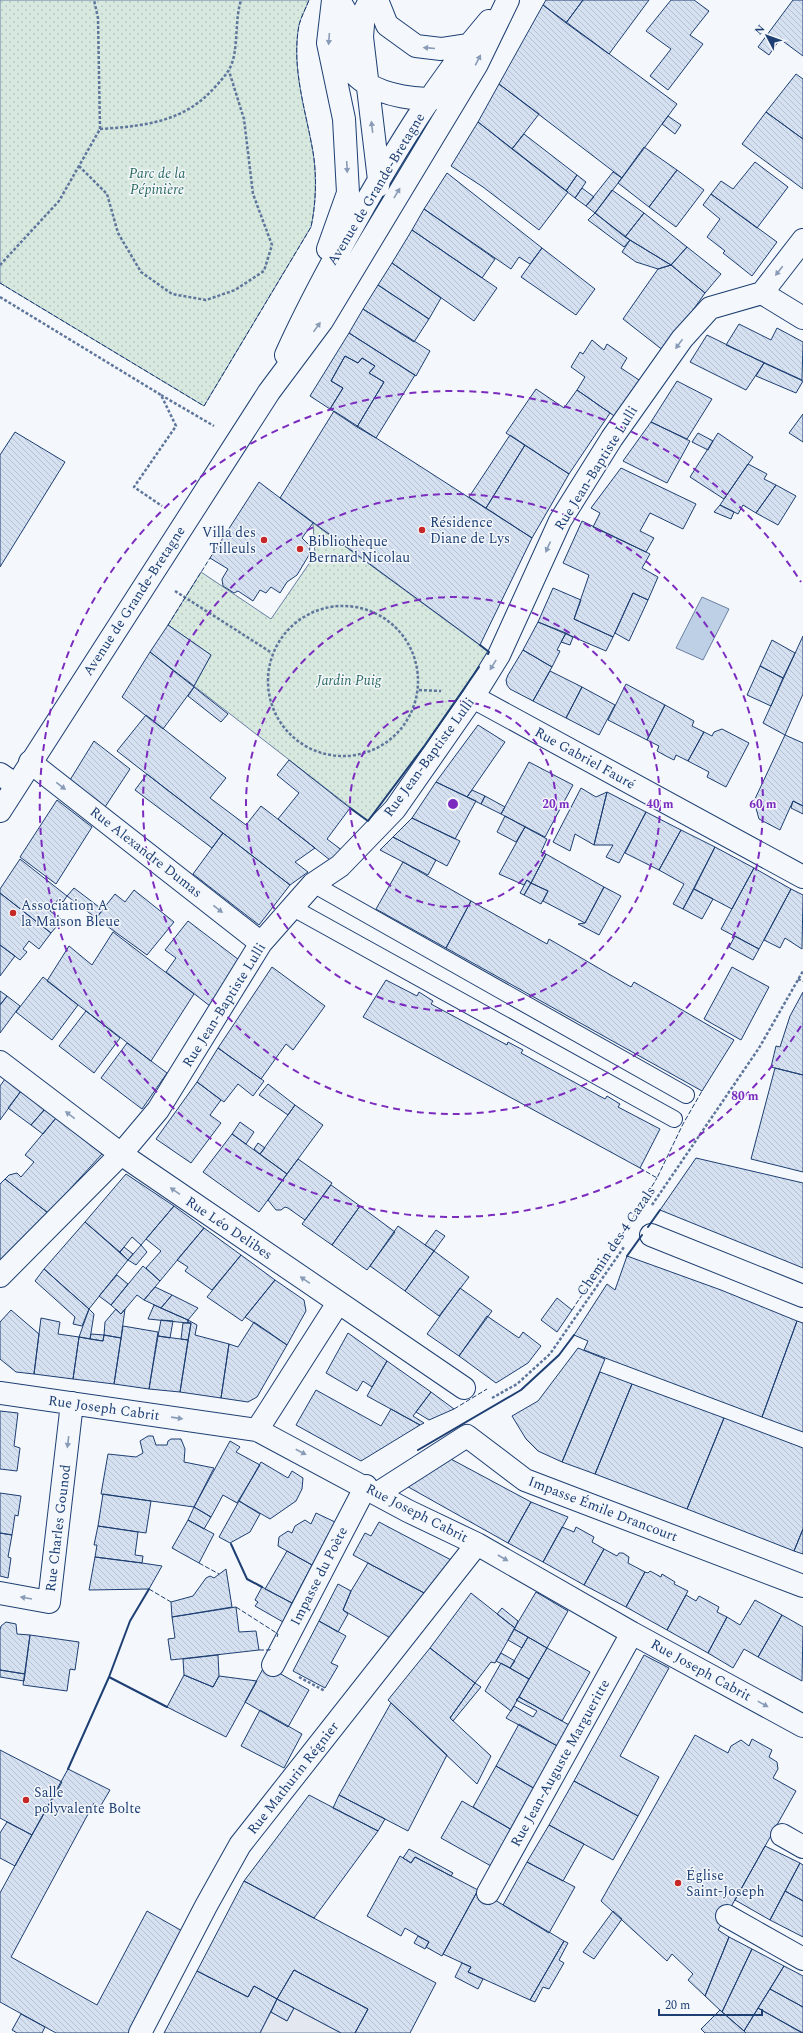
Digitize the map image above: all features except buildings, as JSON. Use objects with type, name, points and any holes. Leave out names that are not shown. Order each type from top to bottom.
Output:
[{"type":"street","points":[[306,309],[348,193],[344,119],[328,44],[333,0]]},
{"type":"street","points":[[339,0],[346,14],[349,69],[366,84],[400,97],[429,100],[458,94]]},
{"type":"street","points":[[370,0],[364,12],[362,37],[366,84],[379,180],[370,238]]},
{"type":"street","points":[[377,0],[387,25],[416,46],[441,49],[467,45]]},
{"type":"street","name":"Avenue de Grande-Bretagne","points":[[269,392],[306,309],[379,180],[429,100],[467,45],[507,0]]},
{"type":"street","name":"Avenue de Grande-Bretagne","points":[[0,811],[8,780],[30,762],[269,392],[322,320],[370,238],[477,64],[507,0]]},
{"type":"street","points":[[803,240],[762,293],[803,318]]},
{"type":"street","name":"Rue Jean-Baptiste Lulli","points":[[0,1276],[121,1154],[158,1110],[261,943],[313,884],[340,866],[395,809],[473,697],[499,655],[560,521],[612,438],[682,339],[710,308],[762,293]]},
{"type":"street","name":"Rue Gabriel Fauré","points":[[473,697],[803,877]]},
{"type":"street","name":"Rue Alexandre Dumas","points":[[30,762],[261,943]]},
{"type":"street","name":"Rue Léo Delibes","points":[[0,1062],[121,1154],[464,1388]]},
{"type":"street","points":[[651,1235],[803,1296]]},
{"type":"street","points":[[257,1430],[338,1302]]},
{"type":"street","name":"Rue Joseph Cabrit","points":[[0,1393],[257,1430],[372,1490],[408,1511],[477,1544],[632,1633],[803,1726]]},
{"type":"street","name":"Rue Charles Gounod","points":[[0,1593],[49,1602],[72,1403]]},
{"type":"street","name":"Impasse Émile Drancourt","points":[[372,1490],[467,1436],[525,1480],[803,1586]]},
{"type":"street","name":"Impasse du Poète","points":[[274,1664],[372,1490]]},
{"type":"street","name":"Rue Mathurin Régnier","points":[[140,2033],[206,1906],[240,1845],[477,1544]]},
{"type":"street","name":"Rue Jean-Auguste Margueritte","points":[[488,1893],[632,1633]]},
{"type":"street","points":[[782,1835],[803,1847]]},
{"type":"street","points":[[727,1916],[803,1958]]},
{"type":"lane","points":[[313,884],[686,1095]]},
{"type":"lane","points":[[293,908],[674,1119]]},
{"type":"path","points":[[0,265],[59,201],[100,129],[98,18],[94,0]]},
{"type":"path","points":[[100,129],[142,126],[178,115],[206,98],[229,71],[233,59],[237,14],[241,0]]},
{"type":"path","points":[[79,166],[107,194],[118,233],[141,272],[172,294],[206,300],[235,290],[264,271],[272,245],[254,194],[244,119],[229,71]]},
{"type":"path","points":[[0,297],[238,440]]},
{"type":"path","points":[[161,395],[176,426],[134,487],[186,522]]},
{"type":"path","points":[[152,574],[185,598],[272,653]]},
{"type":"path","points":[[350,606],[374,612],[394,624],[409,643],[416,660],[418,666],[419,690],[412,713],[399,732],[381,747],[359,756],[336,757],[313,751],[293,739],[278,721],[269,699],[267,676],[272,653],[285,632],[303,616],[326,607],[350,606]]},
{"type":"path","name":"Chemin des 4 Cazals","points":[[652,1206],[759,1048],[803,971]]},
{"type":"path","points":[[798,980],[803,981]]},
{"type":"path","name":"Chemin des 4 Cazals","points":[[490,1399],[517,1384],[550,1354],[625,1245]]},
{"type":"path","points":[[274,1664],[350,1705]]},
{"type":"green space","name":"Parc de la Pépinière","points":[[0,0],[309,0],[299,25],[297,57],[300,89],[313,152],[315,171],[315,199],[311,227],[204,406],[0,283]]},
{"type":"green space","name":"Jardin Puig","points":[[313,523],[489,652],[425,745],[368,821],[194,686],[211,655],[168,625],[201,572],[271,619],[315,555]]},
{"type":"shaded area","points":[[294,2008],[341,2033],[260,2033],[271,2012],[287,2021]]},
{"type":"water","points":[[702,597],[729,609],[703,660],[676,648]]},
{"type":"fence","points":[[0,283],[204,406],[311,227],[315,199],[315,171],[313,152],[300,89],[297,57],[299,25],[309,0]]},
{"type":"fence","points":[[168,625],[210,558]]},
{"type":"fence","points":[[640,1168],[657,1178],[683,1124],[702,1091]]},
{"type":"fence","points":[[572,1310],[629,1224],[657,1178]]},
{"type":"fence","points":[[454,1409],[487,1389]]},
{"type":"fence","points":[[199,1563],[219,1574]]},
{"type":"fence","points":[[149,1589],[171,1602]]},
{"type":"fence","points":[[236,1607],[278,1634],[277,1637]]},
{"type":"fence","points":[[259,1650],[270,1650],[271,1647]]},
{"type":"wall","points":[[480,645],[489,652],[488,654]]},
{"type":"wall","points":[[350,808],[368,821],[425,745],[479,667]]},
{"type":"wall","points":[[648,1227],[660,1210]]},
{"type":"wall","points":[[627,1256],[642,1235]]},
{"type":"wall","points":[[418,1450],[521,1390],[559,1355],[574,1335]]},
{"type":"wall","points":[[231,1544],[247,1579],[262,1587]]},
{"type":"wall","points":[[149,1589],[130,1621],[109,1677],[167,1707]]},
{"type":"wall","points":[[68,1769],[109,1677]]},
{"type":"place","name":"Résidence Diane de Lys","points":[[422,530]]},
{"type":"place","name":"Villa des Tilleuls","points":[[264,540]]},
{"type":"place","name":"Bibliothèque Bernard Nicolau","points":[[300,549]]},
{"type":"place","name":"Association A la Maison Bleue","points":[[13,913]]},
{"type":"place","name":"Salle polyvalente Bolte","points":[[26,1800]]},
{"type":"place","name":"Église Saint-Joseph","points":[[678,1883]]}]
